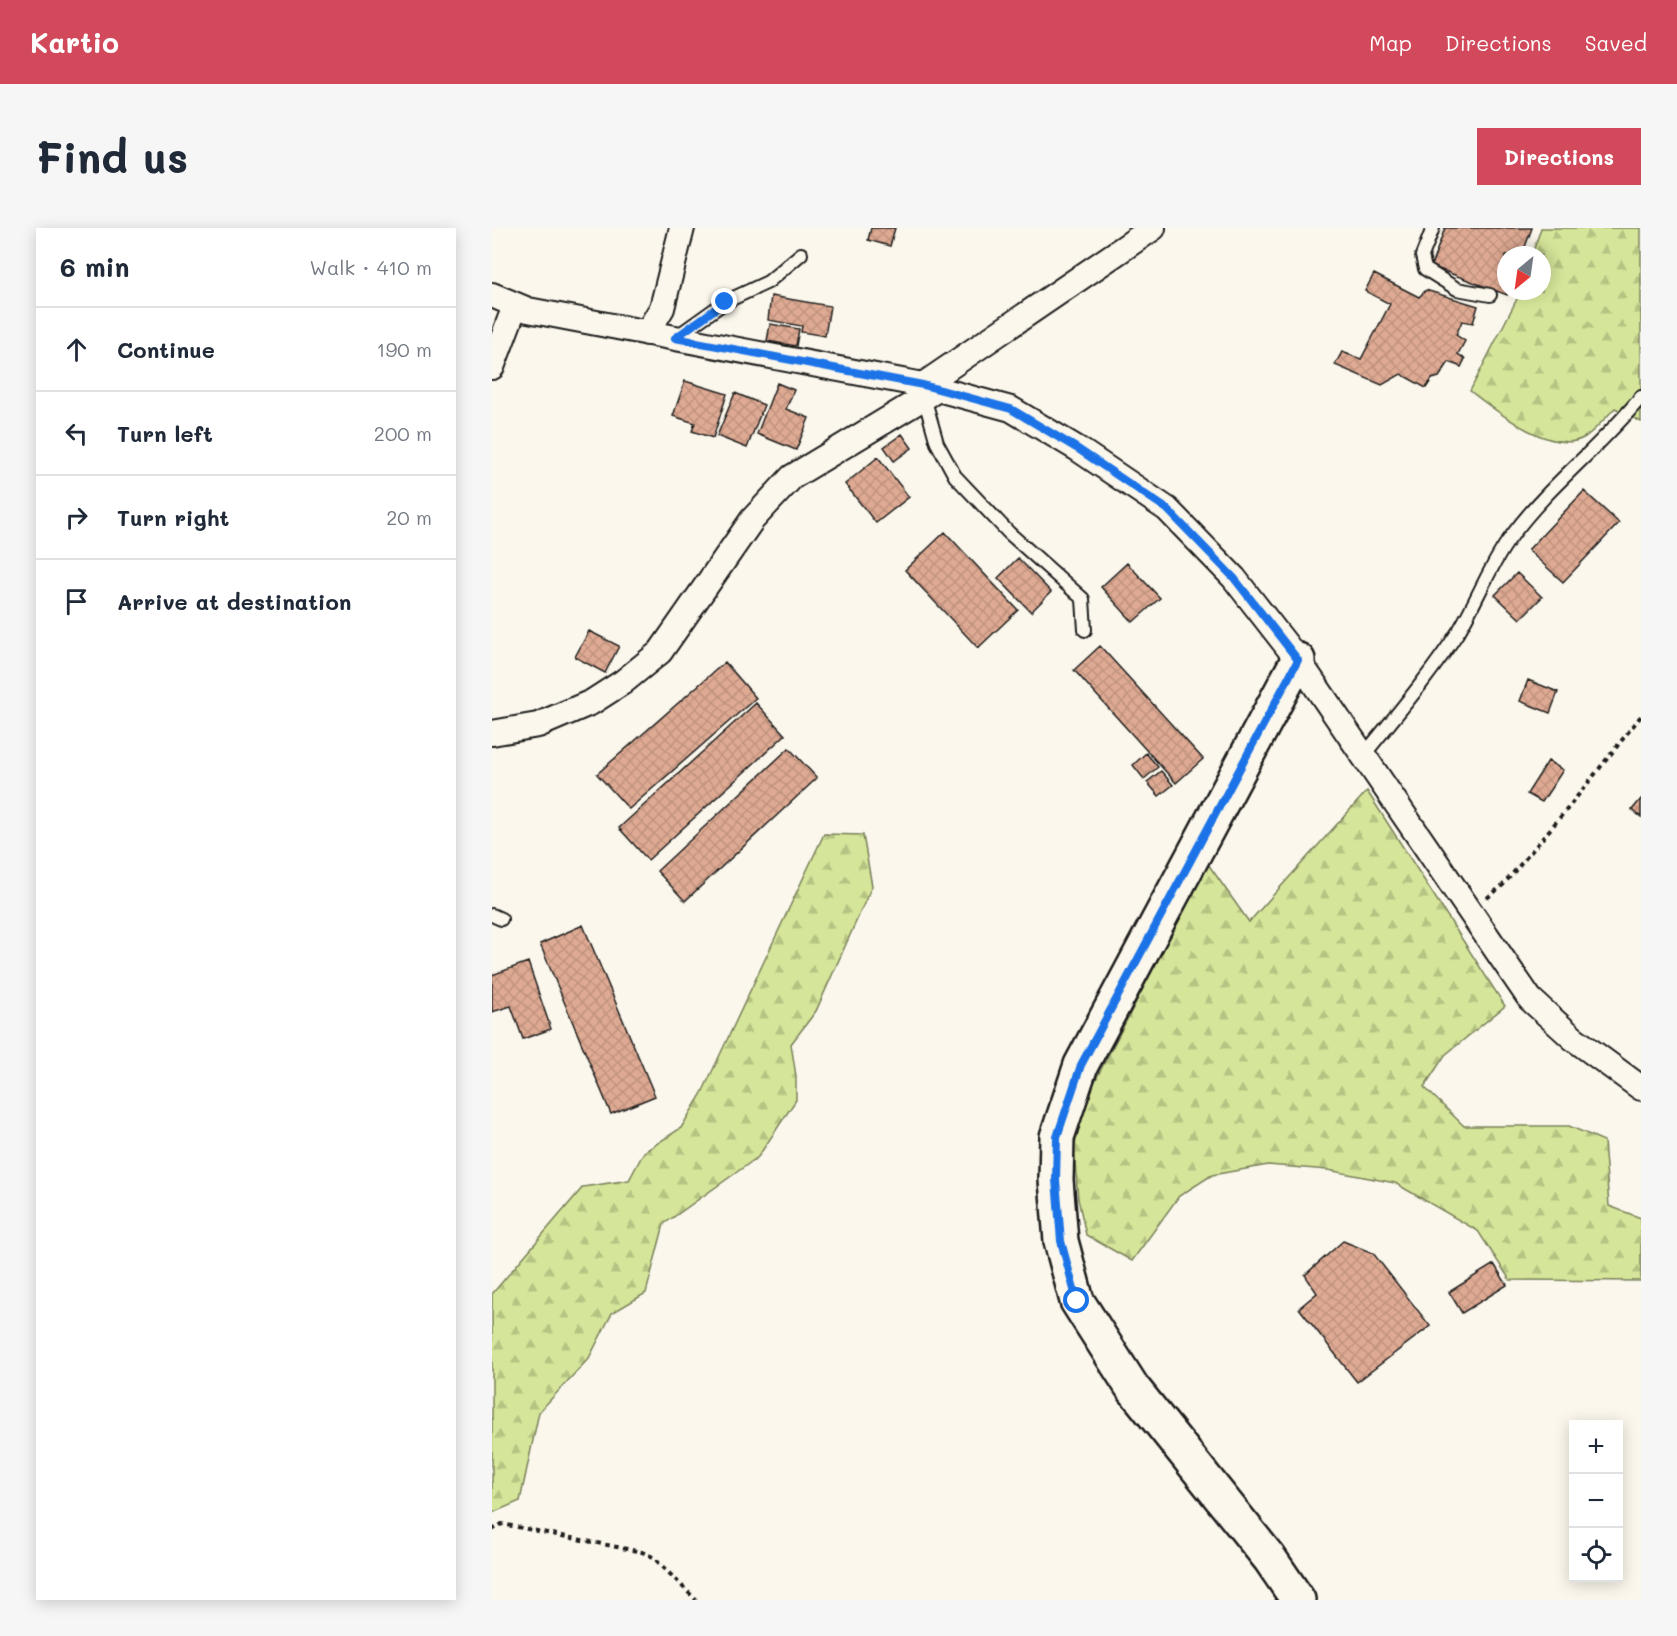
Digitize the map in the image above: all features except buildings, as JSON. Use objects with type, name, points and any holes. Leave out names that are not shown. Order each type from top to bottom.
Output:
[{"type":"street","points":[[647,333],[662,308],[682,228]]},
{"type":"street","points":[[492,734],[538,725],[592,702],[623,682],[660,652],[752,520],[792,477],[928,390],[1154,228]]},
{"type":"street","points":[[492,296],[515,306],[1011,409],[1078,449],[1167,509],[1234,578],[1298,660],[1530,999],[1573,1038],[1641,1088]]},
{"type":"street","points":[[492,367],[515,306]]},
{"type":"street","points":[[1298,660],[1081,1065],[1057,1137],[1056,1180],[1061,1241],[1077,1301],[1132,1387],[1270,1559],[1298,1600]]},
{"type":"lane","points":[[1434,228],[1422,256],[1425,269],[1457,289],[1490,295]]},
{"type":"lane","points":[[675,338],[725,302],[768,282],[801,254]]},
{"type":"lane","points":[[928,390],[937,443],[955,476],[1009,533],[1083,599],[1085,630]]},
{"type":"lane","points":[[1363,756],[1433,670],[1461,627],[1508,541],[1546,493],[1615,429],[1641,397]]},
{"type":"path","points":[[1470,912],[1503,885],[1641,716]]},
{"type":"path","points":[[492,1530],[502,1524],[642,1552],[653,1557],[696,1600]]},
{"type":"green space","points":[[1541,228],[1641,228],[1641,422],[1615,408],[1585,437],[1572,442],[1557,441],[1525,429],[1470,391],[1516,300],[1551,300],[1551,246],[1535,246]]},
{"type":"green space","points":[[1367,791],[1505,1006],[1445,1055],[1424,1087],[1464,1126],[1569,1126],[1604,1141],[1609,1206],[1641,1218],[1641,1281],[1510,1280],[1478,1231],[1395,1183],[1328,1170],[1268,1165],[1212,1175],[1179,1196],[1132,1261],[1086,1235],[1078,1199],[1074,1150],[1084,1102],[1208,864],[1249,922]]},
{"type":"green space","points":[[824,834],[863,835],[872,886],[816,1011],[791,1044],[796,1076],[796,1100],[758,1157],[664,1224],[646,1293],[612,1313],[589,1358],[539,1412],[520,1501],[492,1513],[492,1294],[583,1187],[629,1180],[644,1152],[681,1128],[702,1093]]},
{"type":"route","points":[[725,302],[675,338],[923,385],[1011,409],[1078,449],[1167,509],[1234,578],[1298,660],[1081,1065],[1057,1137],[1056,1180],[1061,1241],[1077,1301]]}]
